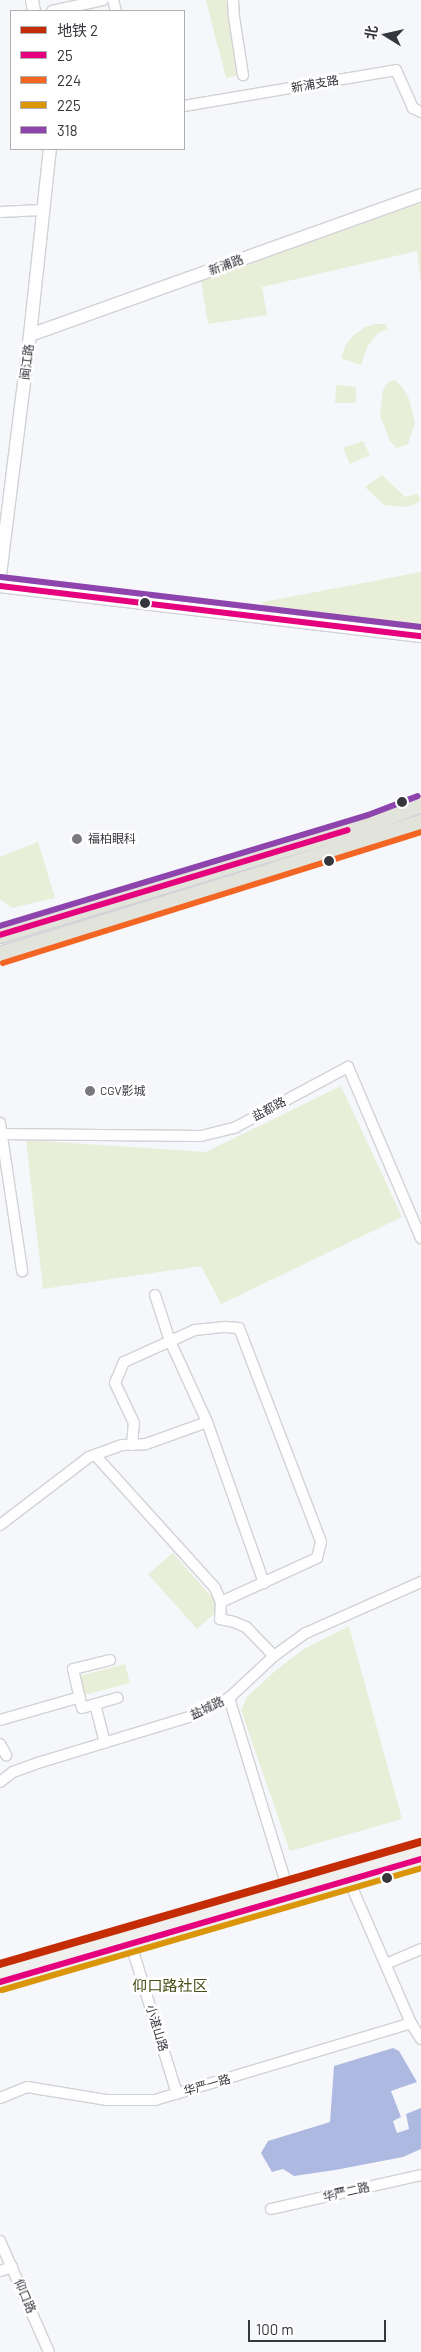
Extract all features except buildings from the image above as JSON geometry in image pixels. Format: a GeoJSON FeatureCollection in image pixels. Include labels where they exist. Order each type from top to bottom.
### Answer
{"type":"FeatureCollection","features":[{"type":"Feature","properties":{"kind":"main road"},"geometry":{"type":"LineString","coordinates":[[0,935],[371,823],[421,804]]}},
{"type":"Feature","properties":{"kind":"main road"},"geometry":{"type":"LineString","coordinates":[[0,955],[421,823]]}},
{"type":"Feature","properties":{"kind":"main road"},"geometry":{"type":"LineString","coordinates":[[0,1970],[129,1938],[347,1876],[421,1847]]}},
{"type":"Feature","properties":{"kind":"main road"},"geometry":{"type":"LineString","coordinates":[[0,1982],[287,1887],[421,1860]]}},
{"type":"Feature","properties":{"kind":"street"},"geometry":{"type":"LineString","coordinates":[[57,10],[102,0]]}},
{"type":"Feature","properties":{"kind":"street"},"geometry":{"type":"LineString","coordinates":[[233,0],[243,75]]}},
{"type":"Feature","properties":{"kind":"street","name":"新浦支路"},"geometry":{"type":"LineString","coordinates":[[185,106],[396,70],[413,108],[421,112]]}},
{"type":"Feature","properties":{"kind":"street","name":"闽江路"},"geometry":{"type":"LineString","coordinates":[[0,575],[30,335],[50,150]]}},
{"type":"Feature","properties":{"kind":"street","name":"新浦路"},"geometry":{"type":"LineString","coordinates":[[30,335],[421,195]]}},
{"type":"Feature","properties":{"kind":"street"},"geometry":{"type":"LineString","coordinates":[[0,212],[42,210]]}},
{"type":"Feature","properties":{"kind":"street"},"geometry":{"type":"LineString","coordinates":[[0,586],[421,636]]}},
{"type":"Feature","properties":{"kind":"street","name":"盐都路"},"geometry":{"type":"LineString","coordinates":[[0,1134],[201,1136],[236,1127],[348,1067],[421,1238]]}},
{"type":"Feature","properties":{"kind":"street"},"geometry":{"type":"LineString","coordinates":[[0,1124],[22,1271]]}},
{"type":"Feature","properties":{"kind":"street"},"geometry":{"type":"LineString","coordinates":[[155,1295],[170,1341],[208,1422],[264,1583]]}},
{"type":"Feature","properties":{"kind":"street"},"geometry":{"type":"LineString","coordinates":[[132,1445],[134,1423],[115,1383],[124,1362],[195,1330],[225,1327],[239,1328],[322,1542],[317,1558],[221,1602]]}},
{"type":"Feature","properties":{"kind":"street"},"geometry":{"type":"LineString","coordinates":[[0,1525],[95,1455],[122,1445],[146,1444],[208,1422]]}},
{"type":"Feature","properties":{"kind":"street"},"geometry":{"type":"LineString","coordinates":[[95,1455],[216,1588],[221,1602],[220,1619],[246,1628],[274,1656]]}},
{"type":"Feature","properties":{"kind":"street","name":"盐城路"},"geometry":{"type":"LineString","coordinates":[[0,1782],[13,1772],[192,1716],[230,1698],[274,1656],[306,1633],[421,1582]]}},
{"type":"Feature","properties":{"kind":"street"},"geometry":{"type":"LineString","coordinates":[[110,1660],[73,1670],[82,1708],[118,1698]]}},
{"type":"Feature","properties":{"kind":"street"},"geometry":{"type":"LineString","coordinates":[[0,1720],[80,1698]]}},
{"type":"Feature","properties":{"kind":"street"},"geometry":{"type":"LineString","coordinates":[[230,1698],[287,1887]]}},
{"type":"Feature","properties":{"kind":"street"},"geometry":{"type":"LineString","coordinates":[[95,1704],[105,1743]]}},
{"type":"Feature","properties":{"kind":"street"},"geometry":{"type":"LineString","coordinates":[[0,1744],[6,1755]]}},
{"type":"Feature","properties":{"kind":"street"},"geometry":{"type":"LineString","coordinates":[[347,1876],[411,2023],[421,2039]]}},
{"type":"Feature","properties":{"kind":"street","name":"小湛山路"},"geometry":{"type":"LineString","coordinates":[[129,1938],[177,2094]]}},
{"type":"Feature","properties":{"kind":"street"},"geometry":{"type":"LineString","coordinates":[[386,1964],[421,1949]]}},
{"type":"Feature","properties":{"kind":"street","name":"华严一路"},"geometry":{"type":"LineString","coordinates":[[0,2098],[27,2087],[106,2100],[155,2100],[411,2023]]}},
{"type":"Feature","properties":{"kind":"street","name":"华严二路"},"geometry":{"type":"LineString","coordinates":[[271,2210],[421,2174]]}},
{"type":"Feature","properties":{"kind":"street","name":"仰口路"},"geometry":{"type":"LineString","coordinates":[[0,2241],[49,2352]]}},
{"type":"Feature","properties":{"kind":"street"},"geometry":{"type":"LineString","coordinates":[[0,2272],[12,2267]]}},
{"type":"Feature","properties":{"kind":"green space"},"geometry":{"type":"Polygon","coordinates":[[[206,0],[229,0],[237,76],[226,78],[206,0]]]}},
{"type":"Feature","properties":{"kind":"green space"},"geometry":{"type":"Polygon","coordinates":[[[421,203],[421,283],[417,251],[262,287],[267,315],[208,324],[201,280],[421,203]]]}},
{"type":"Feature","properties":{"kind":"green space"},"geometry":{"type":"Polygon","coordinates":[[[385,324],[388,329],[378,333],[367,347],[361,365],[341,358],[346,344],[354,335],[365,327],[385,324]]]}},
{"type":"Feature","properties":{"kind":"green space"},"geometry":{"type":"Polygon","coordinates":[[[395,380],[403,388],[409,399],[415,423],[408,444],[397,448],[390,441],[380,415],[383,390],[388,382],[395,380]]]}},
{"type":"Feature","properties":{"kind":"green space"},"geometry":{"type":"Polygon","coordinates":[[[336,385],[356,387],[356,403],[335,403],[336,385]]]}},
{"type":"Feature","properties":{"kind":"green space"},"geometry":{"type":"Polygon","coordinates":[[[363,441],[370,455],[350,464],[343,448],[363,441]]]}},
{"type":"Feature","properties":{"kind":"green space"},"geometry":{"type":"Polygon","coordinates":[[[382,475],[405,497],[417,494],[421,499],[416,504],[403,507],[384,505],[365,487],[382,475]]]}},
{"type":"Feature","properties":{"kind":"green space"},"geometry":{"type":"Polygon","coordinates":[[[421,572],[421,628],[262,609],[263,602],[421,572]]]}},
{"type":"Feature","properties":{"kind":"green space"},"geometry":{"type":"Polygon","coordinates":[[[38,842],[55,898],[12,908],[0,899],[0,857],[38,842]]]}},
{"type":"Feature","properties":{"kind":"green space"},"geometry":{"type":"Polygon","coordinates":[[[341,1086],[402,1217],[221,1304],[201,1266],[43,1289],[26,1140],[206,1152],[341,1086]]]}},
{"type":"Feature","properties":{"kind":"green space"},"geometry":{"type":"Polygon","coordinates":[[[173,1553],[217,1603],[216,1612],[197,1629],[148,1574],[173,1553]]]}},
{"type":"Feature","properties":{"kind":"green space"},"geometry":{"type":"Polygon","coordinates":[[[349,1626],[402,1819],[290,1851],[241,1710],[247,1697],[274,1672],[304,1649],[349,1626]]]}},
{"type":"Feature","properties":{"kind":"green space"},"geometry":{"type":"Polygon","coordinates":[[[125,1664],[130,1683],[84,1695],[79,1676],[125,1664]]]}},
{"type":"Feature","properties":{"kind":"water"},"geometry":{"type":"Polygon","coordinates":[[[393,2048],[399,2051],[417,2082],[391,2091],[401,2117],[393,2121],[397,2133],[409,2129],[406,2114],[421,2108],[421,2149],[403,2157],[335,2170],[294,2176],[283,2169],[272,2172],[261,2153],[268,2141],[330,2122],[334,2066],[393,2048]]]}},
{"type":"Feature","properties":{"kind":"metro line","name":"2"},"geometry":{"type":"LineString","coordinates":[[0,1964],[421,1842]]}},
{"type":"Feature","properties":{"kind":"transit line","name":"318"},"geometry":{"type":"LineString","coordinates":[[1,577],[421,627]]}},
{"type":"Feature","properties":{"kind":"transit line","name":"25"},"geometry":{"type":"LineString","coordinates":[[0,586],[421,636]]}},
{"type":"Feature","properties":{"kind":"transit line","name":"318"},"geometry":{"type":"LineString","coordinates":[[0,926],[368,815],[418,796]]}},
{"type":"Feature","properties":{"kind":"transit line","name":"25"},"geometry":{"type":"LineString","coordinates":[[0,935],[347,830]]}},
{"type":"Feature","properties":{"kind":"transit line","name":"224"},"geometry":{"type":"LineString","coordinates":[[3,963],[421,832]]}},
{"type":"Feature","properties":{"kind":"transit line","name":"25"},"geometry":{"type":"LineString","coordinates":[[0,1982],[421,1859]]}},
{"type":"Feature","properties":{"kind":"transit line","name":"225"},"geometry":{"type":"LineString","coordinates":[[2,1990],[421,1868]]}},
{"type":"Feature","properties":{"kind":"place","name":"福柏眼科"},"geometry":{"type":"Point","coordinates":[77,839]}},
{"type":"Feature","properties":{"kind":"place","name":"CGV影城"},"geometry":{"type":"Point","coordinates":[90,1091]}},
{"type":"Feature","properties":{"kind":"district","name":"仰口路社区"},"geometry":{"type":"Point","coordinates":[170,1986]}}]}
